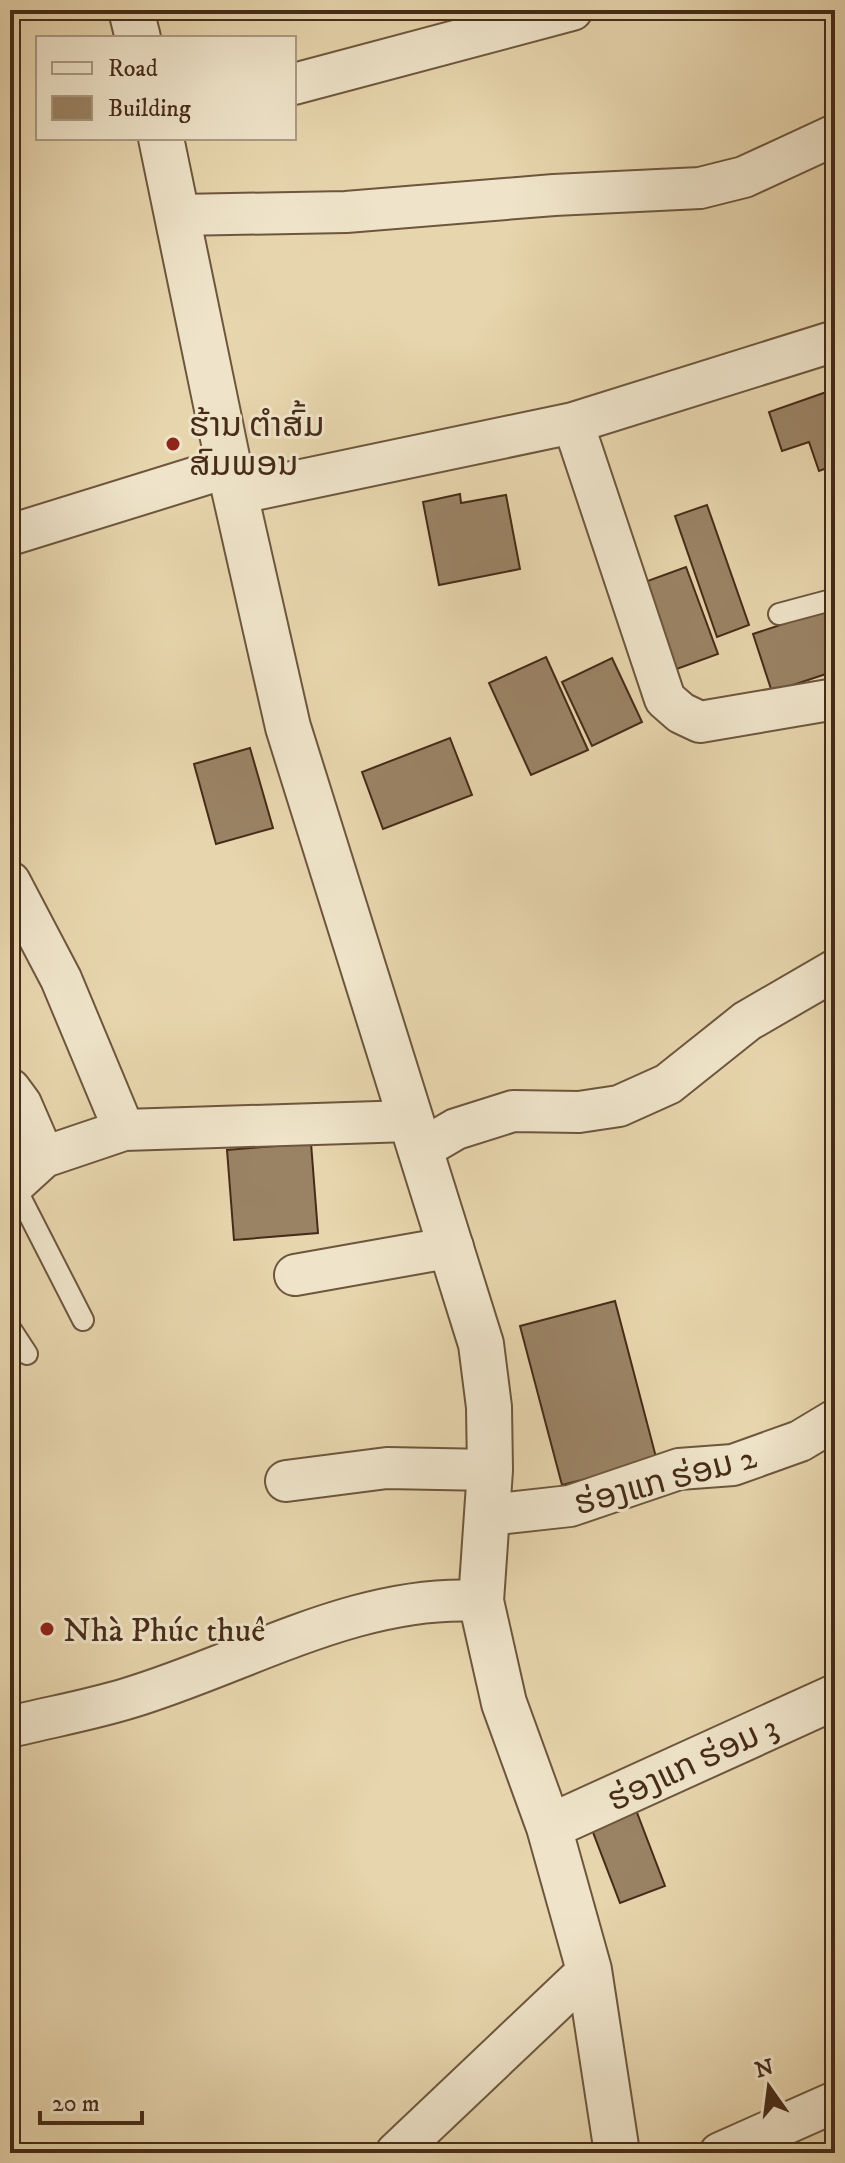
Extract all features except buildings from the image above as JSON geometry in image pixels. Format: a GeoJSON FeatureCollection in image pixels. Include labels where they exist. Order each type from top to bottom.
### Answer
{"type":"FeatureCollection","features":[{"type":"Feature","properties":{"kind":"street"},"geometry":{"type":"LineString","coordinates":[[131,10],[138,36]]}},
{"type":"Feature","properties":{"kind":"street"},"geometry":{"type":"LineString","coordinates":[[296,83],[572,10]]}},
{"type":"Feature","properties":{"kind":"street"},"geometry":{"type":"LineString","coordinates":[[179,215],[346,212],[554,195],[700,188],[744,177],[835,135]]}},
{"type":"Feature","properties":{"kind":"street"},"geometry":{"type":"LineString","coordinates":[[161,140],[232,480],[288,727],[481,1344],[489,1407],[490,1470],[481,1601],[504,1703],[549,1827],[589,1970],[617,2153]]}},
{"type":"Feature","properties":{"kind":"street"},"geometry":{"type":"LineString","coordinates":[[10,535],[232,480],[573,423],[835,341]]}},
{"type":"Feature","properties":{"kind":"street"},"geometry":{"type":"LineString","coordinates":[[573,423],[665,699],[681,713],[700,722],[835,699]]}},
{"type":"Feature","properties":{"kind":"street"},"geometry":{"type":"LineString","coordinates":[[10,882],[61,979],[124,1130]]}},
{"type":"Feature","properties":{"kind":"street"},"geometry":{"type":"LineString","coordinates":[[12,1186],[44,1157],[124,1130],[415,1136],[456,1129],[513,1111],[579,1112],[619,1106],[668,1084],[747,1021],[835,970]]}},
{"type":"Feature","properties":{"kind":"street"},"geometry":{"type":"LineString","coordinates":[[10,1089],[21,1104],[44,1157]]}},
{"type":"Feature","properties":{"kind":"street"},"geometry":{"type":"LineString","coordinates":[[295,1275],[453,1247]]}},
{"type":"Feature","properties":{"kind":"street","name":"ຮ່ອງແກ ຮ່ອມ 2"},"geometry":{"type":"LineString","coordinates":[[489,1515],[570,1506],[679,1469],[733,1465],[800,1441],[835,1420]]}},
{"type":"Feature","properties":{"kind":"street"},"geometry":{"type":"LineString","coordinates":[[286,1481],[387,1468],[490,1470]]}},
{"type":"Feature","properties":{"kind":"street"},"geometry":{"type":"LineString","coordinates":[[10,1727],[129,1698],[372,1611],[431,1600],[481,1601]]}},
{"type":"Feature","properties":{"kind":"street","name":"ຮ່ອງແກ ຮ່ອມ 3"},"geometry":{"type":"LineString","coordinates":[[549,1827],[835,1697]]}},
{"type":"Feature","properties":{"kind":"street"},"geometry":{"type":"LineString","coordinates":[[396,2153],[589,1970]]}},
{"type":"Feature","properties":{"kind":"street"},"geometry":{"type":"LineString","coordinates":[[720,2153],[835,2102]]}},
{"type":"Feature","properties":{"kind":"lane"},"geometry":{"type":"LineString","coordinates":[[779,614],[835,599]]}},
{"type":"Feature","properties":{"kind":"lane"},"geometry":{"type":"LineString","coordinates":[[12,1186],[83,1320]]}},
{"type":"Feature","properties":{"kind":"lane"},"geometry":{"type":"LineString","coordinates":[[10,1328],[27,1354]]}},
{"type":"Feature","properties":{"kind":"place","name":"ຮ້ານ ຕຳສົ້ມ ສົມພອນ"},"geometry":{"type":"Point","coordinates":[173,444]}},
{"type":"Feature","properties":{"kind":"place","name":"Nhà Phúc thuê"},"geometry":{"type":"Point","coordinates":[47,1629]}}]}
